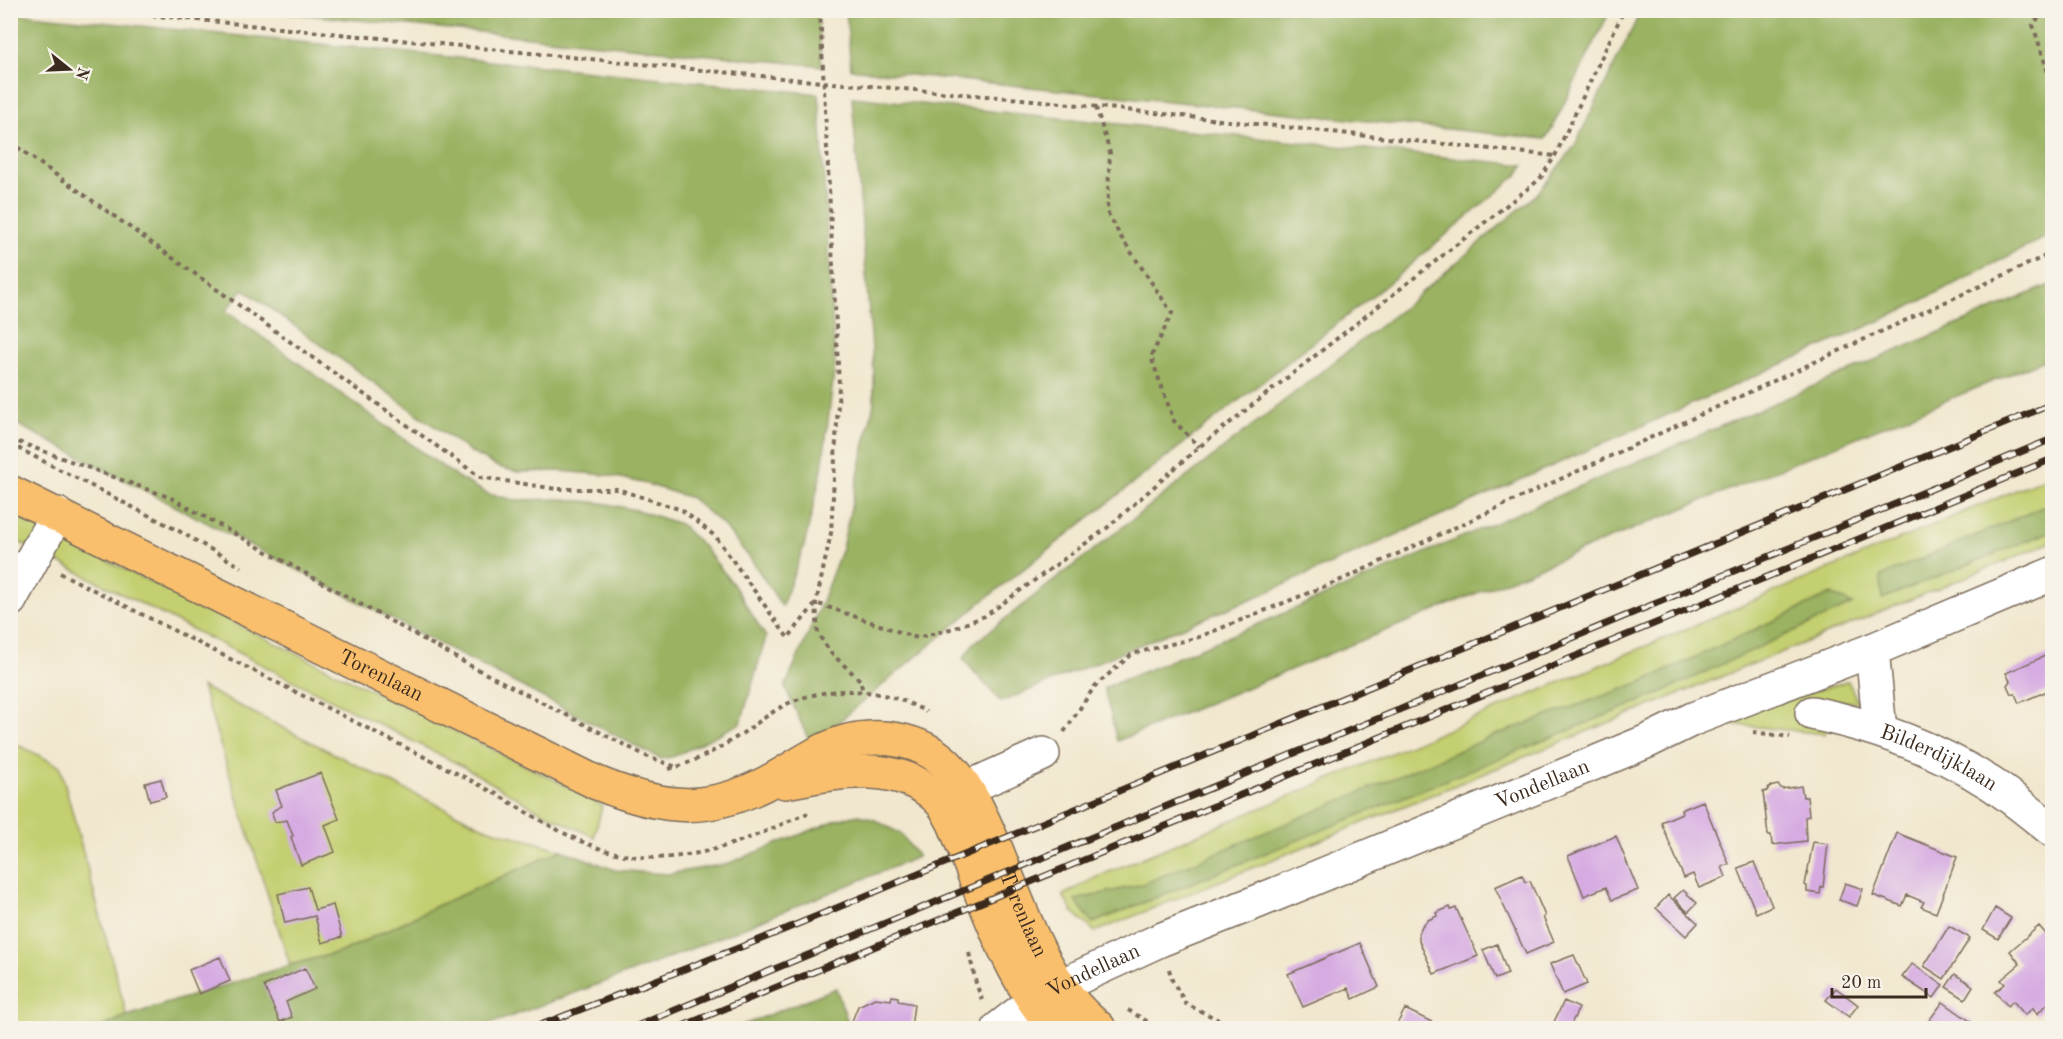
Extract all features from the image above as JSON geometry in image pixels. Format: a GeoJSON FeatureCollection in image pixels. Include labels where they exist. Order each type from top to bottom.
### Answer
{"type":"FeatureCollection","features":[{"type":"Feature","properties":{"kind":"main road","name":"Torenlaan"},"geometry":{"type":"LineString","coordinates":[[10,492],[597,783],[633,798],[671,804],[701,805],[727,801],[763,786],[855,771],[903,776],[926,789],[954,796],[954,823],[1009,959],[1047,994],[1079,1012],[1099,1029]]}},
{"type":"Feature","properties":{"kind":"main road","name":"Torenlaan"},"geometry":{"type":"LineString","coordinates":[[1047,994],[1056,1029]]}},
{"type":"Feature","properties":{"kind":"street"},"geometry":{"type":"LineString","coordinates":[[10,600],[57,514]]}},
{"type":"Feature","properties":{"kind":"street","name":"Vondellaan"},"geometry":{"type":"LineString","coordinates":[[999,1029],[1047,994],[1160,940],[1637,746],[1694,719],[1872,650],[2052,574]]}},
{"type":"Feature","properties":{"kind":"street"},"geometry":{"type":"LineString","coordinates":[[1872,650],[1880,730]]}},
{"type":"Feature","properties":{"kind":"street","name":"Bilderdijklaan"},"geometry":{"type":"LineString","coordinates":[[1804,725],[1848,720],[1880,730],[1948,759],[1991,784],[2052,830]]}},
{"type":"Feature","properties":{"kind":"street"},"geometry":{"type":"LineString","coordinates":[[954,796],[1043,754]]}},
{"type":"Feature","properties":{"kind":"path"},"geometry":{"type":"LineString","coordinates":[[98,10],[1096,107],[1555,156]]}},
{"type":"Feature","properties":{"kind":"path"},"geometry":{"type":"LineString","coordinates":[[820,10],[839,385],[832,522],[816,603],[818,634],[832,654],[860,680],[863,692]]}},
{"type":"Feature","properties":{"kind":"path"},"geometry":{"type":"LineString","coordinates":[[816,603],[917,638],[954,628],[985,616],[1107,528],[1199,447],[1540,179],[1555,156],[1624,10]]}},
{"type":"Feature","properties":{"kind":"path"},"geometry":{"type":"LineString","coordinates":[[2044,10],[2033,24],[2052,85]]}},
{"type":"Feature","properties":{"kind":"path"},"geometry":{"type":"LineString","coordinates":[[1096,107],[1110,153],[1107,212],[1172,313],[1151,357],[1174,421],[1199,447]]}},
{"type":"Feature","properties":{"kind":"path"},"geometry":{"type":"LineString","coordinates":[[10,142],[480,477],[556,489],[617,489],[681,510],[716,537],[788,638],[816,603]]}},
{"type":"Feature","properties":{"kind":"path"},"geometry":{"type":"LineString","coordinates":[[1043,754],[1068,727],[1095,686],[1132,654],[1199,637],[1343,579],[2052,253]]}},
{"type":"Feature","properties":{"kind":"path"},"geometry":{"type":"LineString","coordinates":[[10,439],[171,498],[471,666],[650,758],[677,767]]}},
{"type":"Feature","properties":{"kind":"path"},"geometry":{"type":"LineString","coordinates":[[1750,731],[1804,725]]}},
{"type":"Feature","properties":{"kind":"path"},"geometry":{"type":"LineString","coordinates":[[1160,940],[1172,980],[1186,1004],[1236,1029]]}},
{"type":"Feature","properties":{"kind":"path"},"geometry":{"type":"LineString","coordinates":[[1125,1009],[1158,1029]]}},
{"type":"Feature","properties":{"kind":"green space"},"geometry":{"type":"Polygon","coordinates":[[[846,10],[1610,11],[1545,139],[851,69],[846,10]]]}},
{"type":"Feature","properties":{"kind":"green space"},"geometry":{"type":"Polygon","coordinates":[[[267,11],[817,11],[822,66],[267,11]]]}},
{"type":"Feature","properties":{"kind":"green space"},"geometry":{"type":"Polygon","coordinates":[[[1641,11],[2052,11],[2052,234],[1895,314],[1263,594],[1001,702],[963,659],[973,644],[1408,304],[1537,194],[1574,147],[1641,11]]]}},
{"type":"Feature","properties":{"kind":"green space"},"geometry":{"type":"Polygon","coordinates":[[[11,13],[819,94],[835,365],[822,469],[804,546],[782,606],[750,558],[723,525],[691,498],[647,484],[607,475],[560,471],[518,472],[498,467],[472,453],[243,289],[226,311],[457,477],[488,494],[515,500],[560,499],[603,503],[640,511],[680,524],[703,546],[733,584],[766,637],[741,723],[675,756],[661,759],[11,421],[11,13]]]}},
{"type":"Feature","properties":{"kind":"green space"},"geometry":{"type":"Polygon","coordinates":[[[852,97],[1524,165],[1517,175],[1390,282],[984,600],[811,745],[785,687],[819,609],[842,548],[874,403],[874,375],[852,97]]]}},
{"type":"Feature","properties":{"kind":"green space"},"geometry":{"type":"Polygon","coordinates":[[[2052,284],[2052,357],[1117,741],[1104,688],[1273,618],[2052,284]]]}},
{"type":"Feature","properties":{"kind":"green space"},"geometry":{"type":"Polygon","coordinates":[[[2052,475],[2052,542],[1095,932],[1072,911],[1063,895],[1097,877],[2052,475]]]}},
{"type":"Feature","properties":{"kind":"green space"},"geometry":{"type":"Polygon","coordinates":[[[2052,503],[2052,531],[1882,599],[1881,576],[2052,503]]]}},
{"type":"Feature","properties":{"kind":"green space"},"geometry":{"type":"Polygon","coordinates":[[[10,513],[561,783],[602,806],[594,837],[536,809],[464,767],[11,538],[10,513]]]}},
{"type":"Feature","properties":{"kind":"green space"},"geometry":{"type":"Polygon","coordinates":[[[1831,594],[1853,604],[1651,697],[1093,923],[1075,900],[1143,884],[1498,734],[1644,681],[1831,594]]]}},
{"type":"Feature","properties":{"kind":"green space"},"geometry":{"type":"Polygon","coordinates":[[[1848,681],[1858,702],[1808,702],[1826,728],[1825,734],[1729,724],[1764,706],[1848,681]]]}},
{"type":"Feature","properties":{"kind":"green space"},"geometry":{"type":"Polygon","coordinates":[[[202,687],[486,828],[562,850],[439,905],[344,951],[290,965],[202,687]]]}},
{"type":"Feature","properties":{"kind":"green space"},"geometry":{"type":"Polygon","coordinates":[[[10,741],[60,766],[127,1016],[99,1028],[11,1028],[10,741]]]}},
{"type":"Feature","properties":{"kind":"green space"},"geometry":{"type":"Polygon","coordinates":[[[859,815],[875,820],[901,834],[918,857],[656,963],[479,1028],[99,1028],[127,1016],[290,965],[344,951],[439,905],[562,850],[615,870],[667,874],[727,864],[839,819],[859,815]]]}},
{"type":"Feature","properties":{"kind":"green space"},"geometry":{"type":"Polygon","coordinates":[[[836,988],[850,1028],[736,1028],[836,988]]]}},
{"type":"Feature","properties":{"kind":"building"},"geometry":{"type":"Polygon","coordinates":[[[2052,653],[2052,689],[2019,703],[2007,685],[2010,681],[2006,673],[2052,653]]]}},
{"type":"Feature","properties":{"kind":"building"},"geometry":{"type":"Polygon","coordinates":[[[321,773],[339,819],[325,825],[335,852],[301,865],[287,820],[275,822],[272,813],[282,806],[276,790],[321,773]]]}},
{"type":"Feature","properties":{"kind":"building"},"geometry":{"type":"Polygon","coordinates":[[[161,779],[166,797],[150,801],[145,783],[161,779]]]}},
{"type":"Feature","properties":{"kind":"building"},"geometry":{"type":"Polygon","coordinates":[[[1778,785],[1782,789],[1801,786],[1803,797],[1807,797],[1809,816],[1805,817],[1806,841],[1772,845],[1771,835],[1768,835],[1763,792],[1769,787],[1778,785]]]}},
{"type":"Feature","properties":{"kind":"building"},"geometry":{"type":"Polygon","coordinates":[[[1703,801],[1729,864],[1722,867],[1726,877],[1699,888],[1693,874],[1684,878],[1661,822],[1703,801]]]}},
{"type":"Feature","properties":{"kind":"building"},"geometry":{"type":"Polygon","coordinates":[[[1897,833],[1957,857],[1936,913],[1921,907],[1924,902],[1907,895],[1902,906],[1873,895],[1897,833]]]}},
{"type":"Feature","properties":{"kind":"building"},"geometry":{"type":"Polygon","coordinates":[[[1616,836],[1638,890],[1612,900],[1606,887],[1584,896],[1568,856],[1616,836]]]}},
{"type":"Feature","properties":{"kind":"building"},"geometry":{"type":"Polygon","coordinates":[[[1813,842],[1828,844],[1823,887],[1821,887],[1820,894],[1807,892],[1805,885],[1813,842]]]}},
{"type":"Feature","properties":{"kind":"building"},"geometry":{"type":"Polygon","coordinates":[[[1754,862],[1772,906],[1756,913],[1738,868],[1754,862]]]}},
{"type":"Feature","properties":{"kind":"building"},"geometry":{"type":"Polygon","coordinates":[[[1522,875],[1525,882],[1530,881],[1554,942],[1526,954],[1495,887],[1522,875]]]}},
{"type":"Feature","properties":{"kind":"building"},"geometry":{"type":"Polygon","coordinates":[[[1845,883],[1863,889],[1857,906],[1839,900],[1845,883]]]}},
{"type":"Feature","properties":{"kind":"building"},"geometry":{"type":"Polygon","coordinates":[[[308,887],[315,910],[333,905],[342,937],[322,943],[315,916],[285,923],[278,894],[308,887]]]}},
{"type":"Feature","properties":{"kind":"building"},"geometry":{"type":"Polygon","coordinates":[[[1683,890],[1697,903],[1688,912],[1674,898],[1683,890]]]}},
{"type":"Feature","properties":{"kind":"building"},"geometry":{"type":"Polygon","coordinates":[[[1668,895],[1698,923],[1686,936],[1656,908],[1668,895]]]}},
{"type":"Feature","properties":{"kind":"building"},"geometry":{"type":"Polygon","coordinates":[[[1450,907],[1451,910],[1456,908],[1478,956],[1434,974],[1419,941],[1419,933],[1428,920],[1437,916],[1436,913],[1450,907]]]}},
{"type":"Feature","properties":{"kind":"building"},"geometry":{"type":"Polygon","coordinates":[[[1995,908],[2011,918],[1998,939],[1983,930],[1995,908]]]}},
{"type":"Feature","properties":{"kind":"building"},"geometry":{"type":"Polygon","coordinates":[[[1949,926],[1970,938],[1944,979],[1924,966],[1949,926]]]}},
{"type":"Feature","properties":{"kind":"building"},"geometry":{"type":"Polygon","coordinates":[[[2039,926],[2052,941],[2052,1000],[2037,1014],[2033,1008],[2025,1015],[2013,1001],[2008,1006],[1995,992],[2005,984],[2001,980],[2020,964],[2010,951],[2039,926]]]}},
{"type":"Feature","properties":{"kind":"building"},"geometry":{"type":"Polygon","coordinates":[[[1360,943],[1379,987],[1353,999],[1348,988],[1303,1007],[1288,974],[1360,943]]]}},
{"type":"Feature","properties":{"kind":"building"},"geometry":{"type":"Polygon","coordinates":[[[1497,944],[1508,974],[1495,979],[1483,950],[1497,944]]]}},
{"type":"Feature","properties":{"kind":"building"},"geometry":{"type":"Polygon","coordinates":[[[1574,955],[1587,984],[1563,994],[1550,964],[1574,955]]]}},
{"type":"Feature","properties":{"kind":"building"},"geometry":{"type":"Polygon","coordinates":[[[220,957],[230,981],[199,994],[189,970],[220,957]]]}},
{"type":"Feature","properties":{"kind":"building"},"geometry":{"type":"Polygon","coordinates":[[[1912,964],[1943,985],[1934,998],[1902,977],[1912,964]]]}},
{"type":"Feature","properties":{"kind":"building"},"geometry":{"type":"Polygon","coordinates":[[[305,968],[315,989],[286,1002],[292,1017],[280,1022],[264,986],[305,968]]]}},
{"type":"Feature","properties":{"kind":"building"},"geometry":{"type":"Polygon","coordinates":[[[1955,974],[1973,986],[1965,999],[1946,987],[1955,974]]]}},
{"type":"Feature","properties":{"kind":"building"},"geometry":{"type":"Polygon","coordinates":[[[1836,988],[1858,1005],[1849,1017],[1826,1000],[1836,988]]]}},
{"type":"Feature","properties":{"kind":"building"},"geometry":{"type":"Polygon","coordinates":[[[892,996],[898,997],[898,1001],[914,1004],[911,1028],[854,1028],[852,1021],[858,1006],[875,998],[891,1000],[892,996]]]}},
{"type":"Feature","properties":{"kind":"building"},"geometry":{"type":"Polygon","coordinates":[[[1564,1001],[1579,1008],[1569,1028],[1551,1028],[1564,1001]]]}},
{"type":"Feature","properties":{"kind":"building"},"geometry":{"type":"Polygon","coordinates":[[[1943,1002],[1980,1028],[1934,1028],[1927,1023],[1943,1002]]]}},
{"type":"Feature","properties":{"kind":"building"},"geometry":{"type":"Polygon","coordinates":[[[1405,1009],[1444,1028],[1395,1028],[1405,1009]]]}},
{"type":"Feature","properties":{"kind":"railway"},"geometry":{"type":"LineString","coordinates":[[533,1028],[764,938],[2052,404]]}},
{"type":"Feature","properties":{"kind":"railway"},"geometry":{"type":"LineString","coordinates":[[632,1028],[2052,439]]}},
{"type":"Feature","properties":{"kind":"railway"},"geometry":{"type":"LineString","coordinates":[[678,1028],[2052,459]]}}]}
